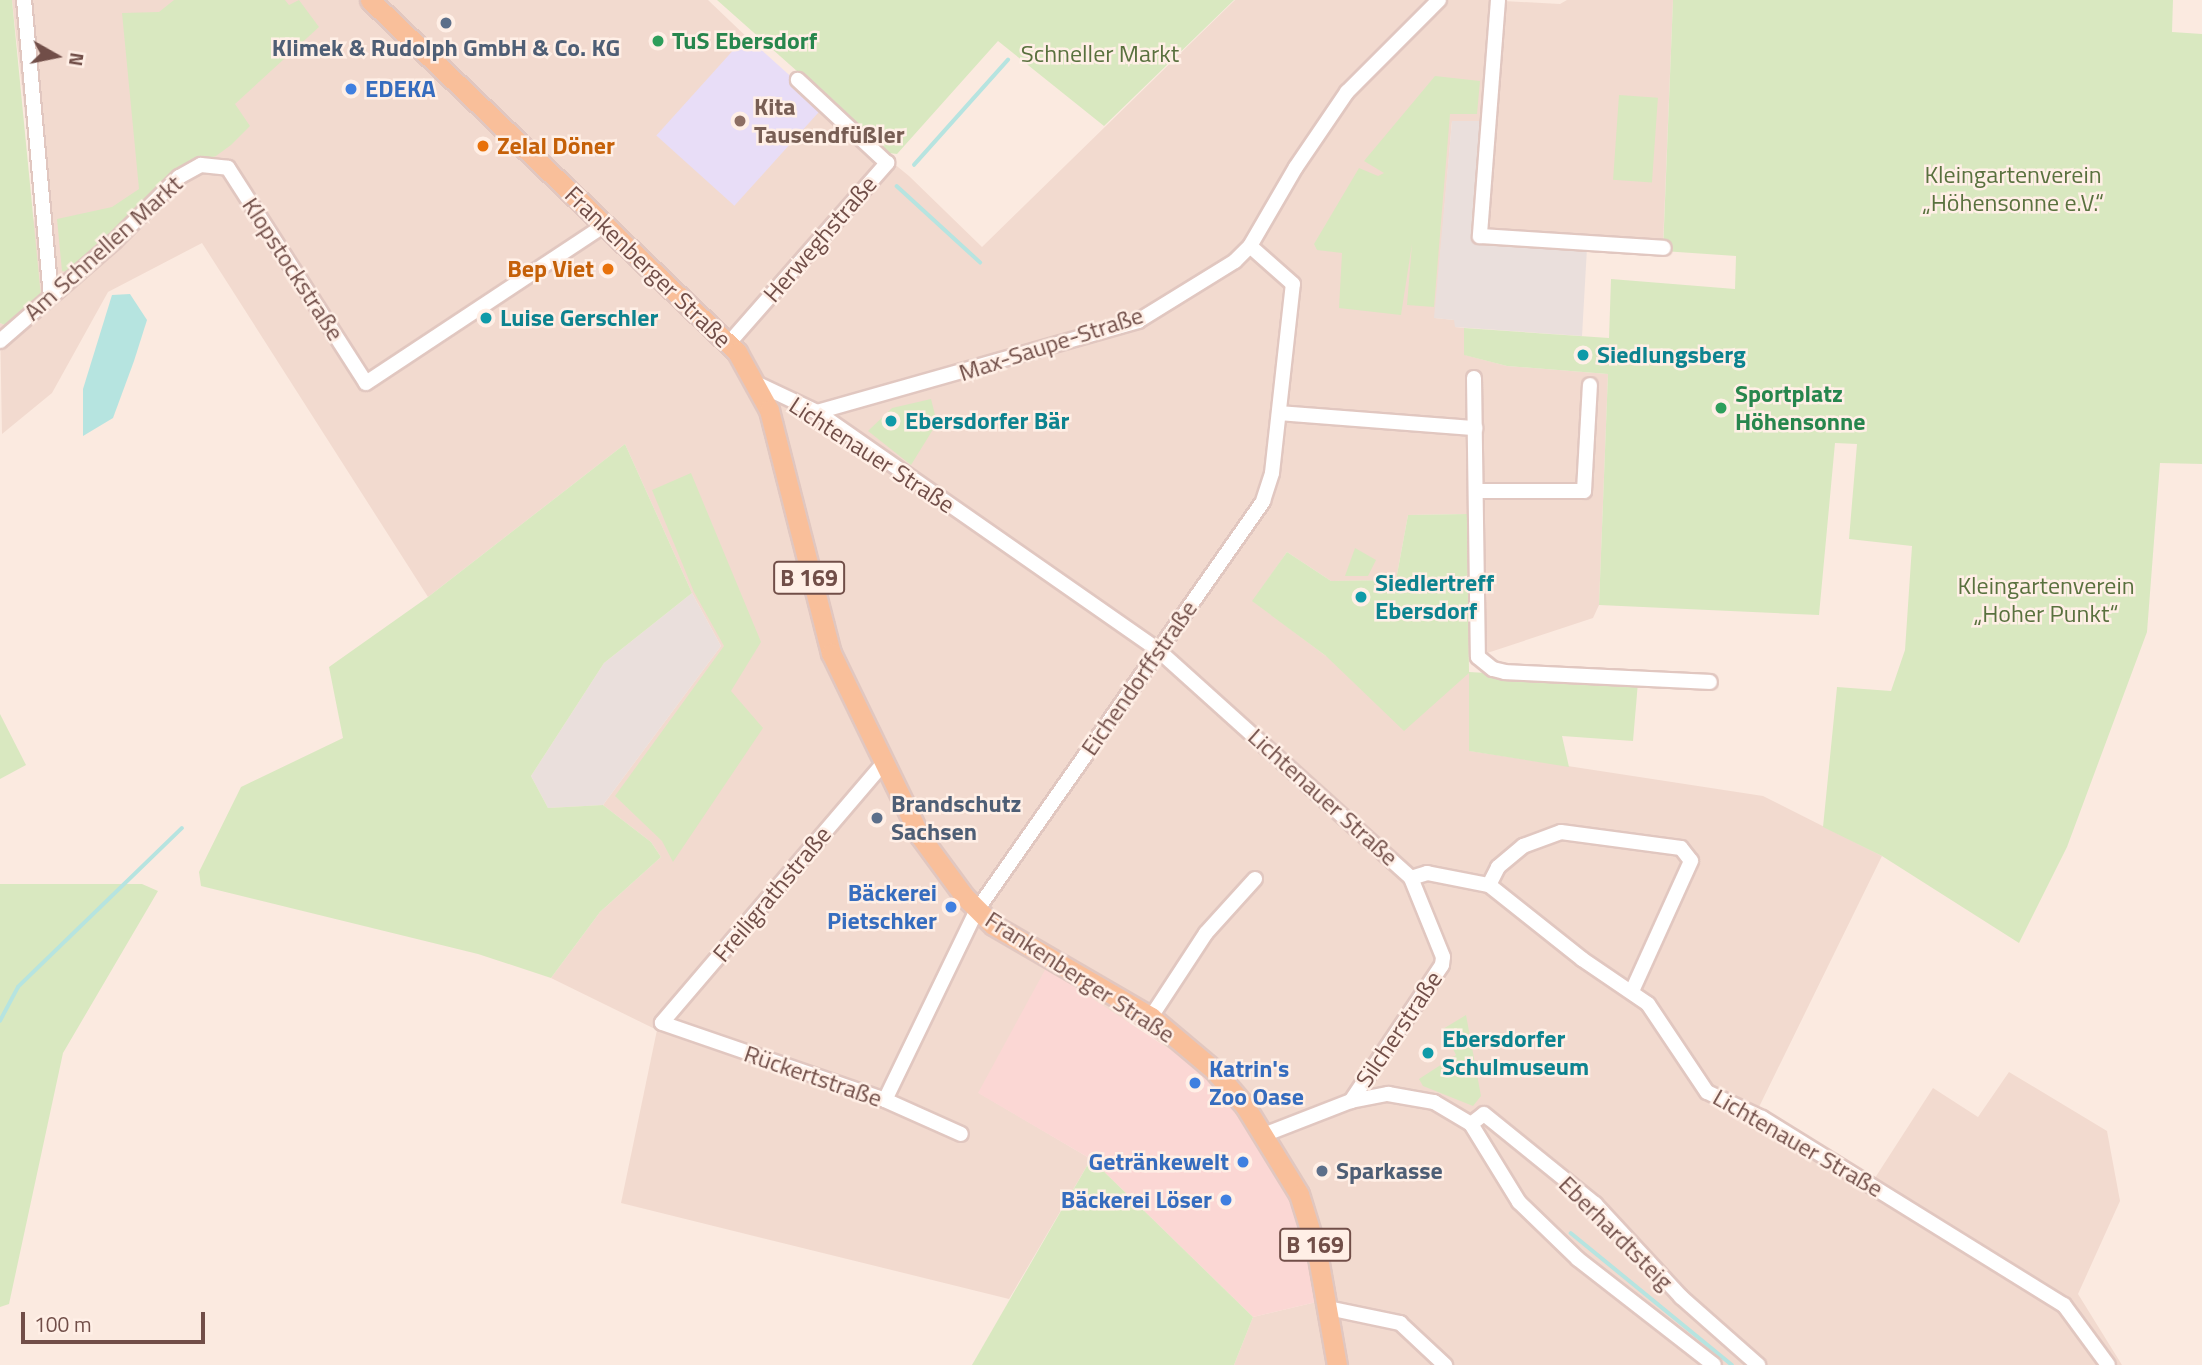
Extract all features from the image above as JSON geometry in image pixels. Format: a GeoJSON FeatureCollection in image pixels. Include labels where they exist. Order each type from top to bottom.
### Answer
{"type":"FeatureCollection","features":[{"type":"Feature","properties":{"kind":"main road","name":"Frankenberger Straße"},"geometry":{"type":"LineString","coordinates":[[372,1],[729,343],[758,384],[769,410],[823,630],[882,765],[933,856],[977,911],[1018,942],[1151,1017],[1214,1070],[1266,1134],[1299,1194],[1317,1252],[1337,1365]]}},
{"type":"Feature","properties":{"kind":"street"},"geometry":{"type":"LineString","coordinates":[[24,0],[51,296]]}},
{"type":"Feature","properties":{"kind":"street","name":"Max-Saupe-Straße"},"geometry":{"type":"LineString","coordinates":[[817,412],[1138,321],[1250,246],[1296,167],[1347,92],[1439,0]]}},
{"type":"Feature","properties":{"kind":"street"},"geometry":{"type":"LineString","coordinates":[[1498,0],[1480,236],[1664,248]]}},
{"type":"Feature","properties":{"kind":"street","name":"Herweghstraße"},"geometry":{"type":"LineString","coordinates":[[729,343],[887,163],[798,80]]}},
{"type":"Feature","properties":{"kind":"street","name":"Am Schnellen Markt"},"geometry":{"type":"LineString","coordinates":[[0,341],[179,177],[211,164]]}},
{"type":"Feature","properties":{"kind":"street","name":"Klopstockstraße"},"geometry":{"type":"LineString","coordinates":[[211,164],[228,168],[366,383],[605,225]]}},
{"type":"Feature","properties":{"kind":"street","name":"Eichendorffstraße"},"geometry":{"type":"LineString","coordinates":[[885,1100],[977,911],[1263,501],[1272,473],[1293,284],[1250,246]]}},
{"type":"Feature","properties":{"kind":"street"},"geometry":{"type":"LineString","coordinates":[[1474,378],[1478,657],[1493,669],[1710,682]]}},
{"type":"Feature","properties":{"kind":"street","name":"Lichtenauer Straße"},"geometry":{"type":"LineString","coordinates":[[758,384],[817,412],[1158,650],[1411,878],[1427,873],[1489,885],[1582,959],[1632,991],[1673,1035],[1707,1092],[1762,1118],[2064,1305],[2108,1365]]}},
{"type":"Feature","properties":{"kind":"street"},"geometry":{"type":"LineString","coordinates":[[1477,491],[1584,491],[1590,385]]}},
{"type":"Feature","properties":{"kind":"street"},"geometry":{"type":"LineString","coordinates":[[1279,413],[1475,428]]}},
{"type":"Feature","properties":{"kind":"street","name":"Freiligrathstraße"},"geometry":{"type":"LineString","coordinates":[[662,1023],[882,765]]}},
{"type":"Feature","properties":{"kind":"street"},"geometry":{"type":"LineString","coordinates":[[1489,885],[1498,867],[1523,846],[1561,832],[1681,848],[1691,861],[1632,991]]}},
{"type":"Feature","properties":{"kind":"street","name":"Silcherstraße"},"geometry":{"type":"LineString","coordinates":[[1351,1101],[1439,975],[1443,957],[1411,878]]}},
{"type":"Feature","properties":{"kind":"street"},"geometry":{"type":"LineString","coordinates":[[1151,1017],[1206,933],[1255,879]]}},
{"type":"Feature","properties":{"kind":"street","name":"Rückertstraße"},"geometry":{"type":"LineString","coordinates":[[662,1023],[885,1100],[961,1134]]}},
{"type":"Feature","properties":{"kind":"street"},"geometry":{"type":"LineString","coordinates":[[1266,1134],[1351,1101],[1388,1094],[1422,1098],[1471,1124],[1519,1202],[1578,1259],[1714,1365]]}},
{"type":"Feature","properties":{"kind":"street","name":"Eberhardtsteig"},"geometry":{"type":"LineString","coordinates":[[1471,1124],[1484,1114],[1595,1204],[1681,1297],[1758,1365]]}},
{"type":"Feature","properties":{"kind":"street"},"geometry":{"type":"LineString","coordinates":[[1328,1308],[1400,1324],[1446,1365]]}},
{"type":"Feature","properties":{"kind":"shaded area"},"geometry":{"type":"Polygon","coordinates":[[[12,0],[708,0],[795,83],[909,176],[982,247],[1235,0],[1493,0],[1481,121],[1452,121],[1435,318],[1455,320],[1455,327],[1464,328],[1465,355],[1507,366],[1608,374],[1599,605],[1593,618],[1469,659],[1467,514],[1408,515],[1396,580],[1331,581],[1287,552],[1253,601],[1326,656],[1469,672],[1470,751],[1763,796],[1882,856],[1758,1109],[1873,1181],[1933,1088],[1978,1117],[2009,1072],[2107,1131],[2120,1201],[2078,1294],[2122,1365],[1234,1365],[1253,1317],[1333,1298],[1174,1053],[1131,1022],[979,1093],[1091,1159],[1009,1299],[621,1203],[657,1030],[551,978],[600,912],[661,857],[651,842],[603,805],[721,646],[692,593],[625,444],[428,597],[202,243],[108,292],[52,393],[2,434],[0,323],[7,326],[36,210],[12,0]]]}},
{"type":"Feature","properties":{"kind":"shaded area"},"geometry":{"type":"Polygon","coordinates":[[[1567,0],[1673,0],[1663,245],[1484,232],[1503,1],[1560,4],[1567,0]]]}},
{"type":"Feature","properties":{"kind":"shaded area","name":"Kita Tausendfüßler"},"geometry":{"type":"Polygon","coordinates":[[[746,36],[824,106],[734,206],[656,136],[746,36]]]}},
{"type":"Feature","properties":{"kind":"shaded area"},"geometry":{"type":"Polygon","coordinates":[[[1452,121],[1481,121],[1472,241],[1587,248],[1582,336],[1455,327],[1454,320],[1434,318],[1452,121]]]}},
{"type":"Feature","properties":{"kind":"shaded area"},"geometry":{"type":"Polygon","coordinates":[[[692,593],[721,646],[603,805],[548,808],[531,776],[604,663],[692,593]]]}},
{"type":"Feature","properties":{"kind":"shaded area"},"geometry":{"type":"Polygon","coordinates":[[[1046,968],[1251,1103],[1277,1137],[1308,1201],[1333,1298],[1253,1317],[1091,1159],[978,1093],[1046,968]]]}},
{"type":"Feature","properties":{"kind":"green space"},"geometry":{"type":"Polygon","coordinates":[[[0,0],[12,0],[41,297],[7,326],[0,323],[0,0]]]}},
{"type":"Feature","properties":{"kind":"green space"},"geometry":{"type":"Polygon","coordinates":[[[174,0],[285,0],[289,5],[299,0],[319,27],[235,104],[250,126],[231,145],[216,156],[173,170],[122,227],[70,273],[62,271],[57,219],[112,207],[139,189],[122,13],[159,12],[174,0]]]}},
{"type":"Feature","properties":{"kind":"green space","name":"Schneller Markt"},"geometry":{"type":"Polygon","coordinates":[[[717,0],[1234,0],[1104,126],[998,41],[897,154],[889,153],[717,0]]]}},
{"type":"Feature","properties":{"kind":"green space"},"geometry":{"type":"Polygon","coordinates":[[[1673,0],[2173,0],[2172,32],[2202,34],[2202,464],[2160,463],[2147,632],[2067,847],[2019,943],[1882,856],[1823,827],[1837,687],[1891,691],[1905,650],[1912,546],[1849,539],[1857,444],[1835,443],[1819,615],[1599,605],[1608,374],[1507,366],[1464,355],[1464,328],[1609,338],[1611,279],[1735,289],[1736,256],[1663,251],[1673,0]]]}},
{"type":"Feature","properties":{"kind":"green space"},"geometry":{"type":"Polygon","coordinates":[[[1435,76],[1480,81],[1477,114],[1450,114],[1434,307],[1407,305],[1412,244],[1401,315],[1339,308],[1342,253],[1317,250],[1314,244],[1359,168],[1378,176],[1384,173],[1364,161],[1435,76]]]}},
{"type":"Feature","properties":{"kind":"green space"},"geometry":{"type":"Polygon","coordinates":[[[1619,95],[1658,98],[1652,183],[1613,180],[1619,95]]]}},
{"type":"Feature","properties":{"kind":"green space"},"geometry":{"type":"Polygon","coordinates":[[[931,399],[937,423],[911,465],[868,431],[892,408],[931,399]]]}},
{"type":"Feature","properties":{"kind":"green space"},"geometry":{"type":"Polygon","coordinates":[[[625,444],[692,593],[604,663],[531,776],[548,808],[603,805],[651,842],[661,857],[600,912],[551,978],[478,954],[201,886],[199,872],[241,787],[343,738],[329,667],[428,597],[625,444]]]}},
{"type":"Feature","properties":{"kind":"green space"},"geometry":{"type":"Polygon","coordinates":[[[691,473],[761,642],[731,691],[763,728],[673,862],[662,841],[615,796],[724,646],[694,592],[652,490],[691,473]]]}},
{"type":"Feature","properties":{"kind":"green space"},"geometry":{"type":"Polygon","coordinates":[[[1467,514],[1469,672],[1638,682],[1633,741],[1562,736],[1569,767],[1469,751],[1469,673],[1404,731],[1326,656],[1252,601],[1287,552],[1331,581],[1396,580],[1408,515],[1467,514]]]}},
{"type":"Feature","properties":{"kind":"green space"},"geometry":{"type":"Polygon","coordinates":[[[1355,548],[1376,560],[1368,576],[1345,576],[1355,548]]]}},
{"type":"Feature","properties":{"kind":"green space"},"geometry":{"type":"Polygon","coordinates":[[[0,714],[26,765],[0,779],[0,714]]]}},
{"type":"Feature","properties":{"kind":"green space"},"geometry":{"type":"Polygon","coordinates":[[[0,884],[142,884],[158,891],[63,1053],[9,1304],[0,1307],[0,884]]]}},
{"type":"Feature","properties":{"kind":"green space"},"geometry":{"type":"Polygon","coordinates":[[[1466,1015],[1481,1096],[1473,1106],[1423,1086],[1419,1079],[1456,1055],[1443,1029],[1466,1015]]]}},
{"type":"Feature","properties":{"kind":"green space"},"geometry":{"type":"Polygon","coordinates":[[[1091,1159],[1253,1317],[1234,1365],[972,1365],[1091,1159]]]}},
{"type":"Feature","properties":{"kind":"water"},"geometry":{"type":"Polygon","coordinates":[[[130,294],[147,320],[134,361],[113,418],[83,436],[83,389],[112,295],[130,294]]]}},
{"type":"Feature","properties":{"kind":"waterway"},"geometry":{"type":"LineString","coordinates":[[914,165],[1008,60]]}},
{"type":"Feature","properties":{"kind":"waterway"},"geometry":{"type":"LineString","coordinates":[[897,186],[980,262]]}},
{"type":"Feature","properties":{"kind":"waterway"},"geometry":{"type":"LineString","coordinates":[[0,1021],[18,987],[182,828]]}},
{"type":"Feature","properties":{"kind":"waterway"},"geometry":{"type":"LineString","coordinates":[[1571,1233],[1732,1365]]}},
{"type":"Feature","properties":{"kind":"place","name":"Klimek & Rudolph GmbH & Co. KG"},"geometry":{"type":"Point","coordinates":[446,23]}},
{"type":"Feature","properties":{"kind":"place","name":"TuS Ebersdorf"},"geometry":{"type":"Point","coordinates":[658,41]}},
{"type":"Feature","properties":{"kind":"place","name":"EDEKA"},"geometry":{"type":"Point","coordinates":[351,89]}},
{"type":"Feature","properties":{"kind":"place","name":"Kita Tausendfüßler"},"geometry":{"type":"Point","coordinates":[740,121]}},
{"type":"Feature","properties":{"kind":"place","name":"Zelal Döner"},"geometry":{"type":"Point","coordinates":[483,146]}},
{"type":"Feature","properties":{"kind":"place","name":"Bep Viet"},"geometry":{"type":"Point","coordinates":[608,269]}},
{"type":"Feature","properties":{"kind":"place","name":"Luise Gerschler"},"geometry":{"type":"Point","coordinates":[486,318]}},
{"type":"Feature","properties":{"kind":"place","name":"Siedlungsberg"},"geometry":{"type":"Point","coordinates":[1583,355]}},
{"type":"Feature","properties":{"kind":"place","name":"Sportplatz Höhensonne"},"geometry":{"type":"Point","coordinates":[1721,408]}},
{"type":"Feature","properties":{"kind":"place","name":"Ebersdorfer Bär"},"geometry":{"type":"Point","coordinates":[891,421]}},
{"type":"Feature","properties":{"kind":"place","name":"Siedlertreff Ebersdorf"},"geometry":{"type":"Point","coordinates":[1361,597]}},
{"type":"Feature","properties":{"kind":"place","name":"Brandschutz Sachsen"},"geometry":{"type":"Point","coordinates":[877,818]}},
{"type":"Feature","properties":{"kind":"place","name":"Bäckerei Pietschker"},"geometry":{"type":"Point","coordinates":[951,907]}},
{"type":"Feature","properties":{"kind":"place","name":"Ebersdorfer Schulmuseum"},"geometry":{"type":"Point","coordinates":[1428,1053]}},
{"type":"Feature","properties":{"kind":"place","name":"Katrin's Zoo Oase"},"geometry":{"type":"Point","coordinates":[1195,1083]}},
{"type":"Feature","properties":{"kind":"place","name":"Getränkewelt"},"geometry":{"type":"Point","coordinates":[1243,1162]}},
{"type":"Feature","properties":{"kind":"place","name":"Sparkasse"},"geometry":{"type":"Point","coordinates":[1322,1171]}},
{"type":"Feature","properties":{"kind":"place","name":"Bäckerei Löser"},"geometry":{"type":"Point","coordinates":[1226,1200]}},
{"type":"Feature","properties":{"kind":"park label","name":"Kleingartenverein „Höhensonne e.V.“"},"geometry":{"type":"Point","coordinates":[2013,189]}},
{"type":"Feature","properties":{"kind":"park label","name":"Kleingartenverein „Hoher Punkt“"},"geometry":{"type":"Point","coordinates":[2046,600]}}]}
